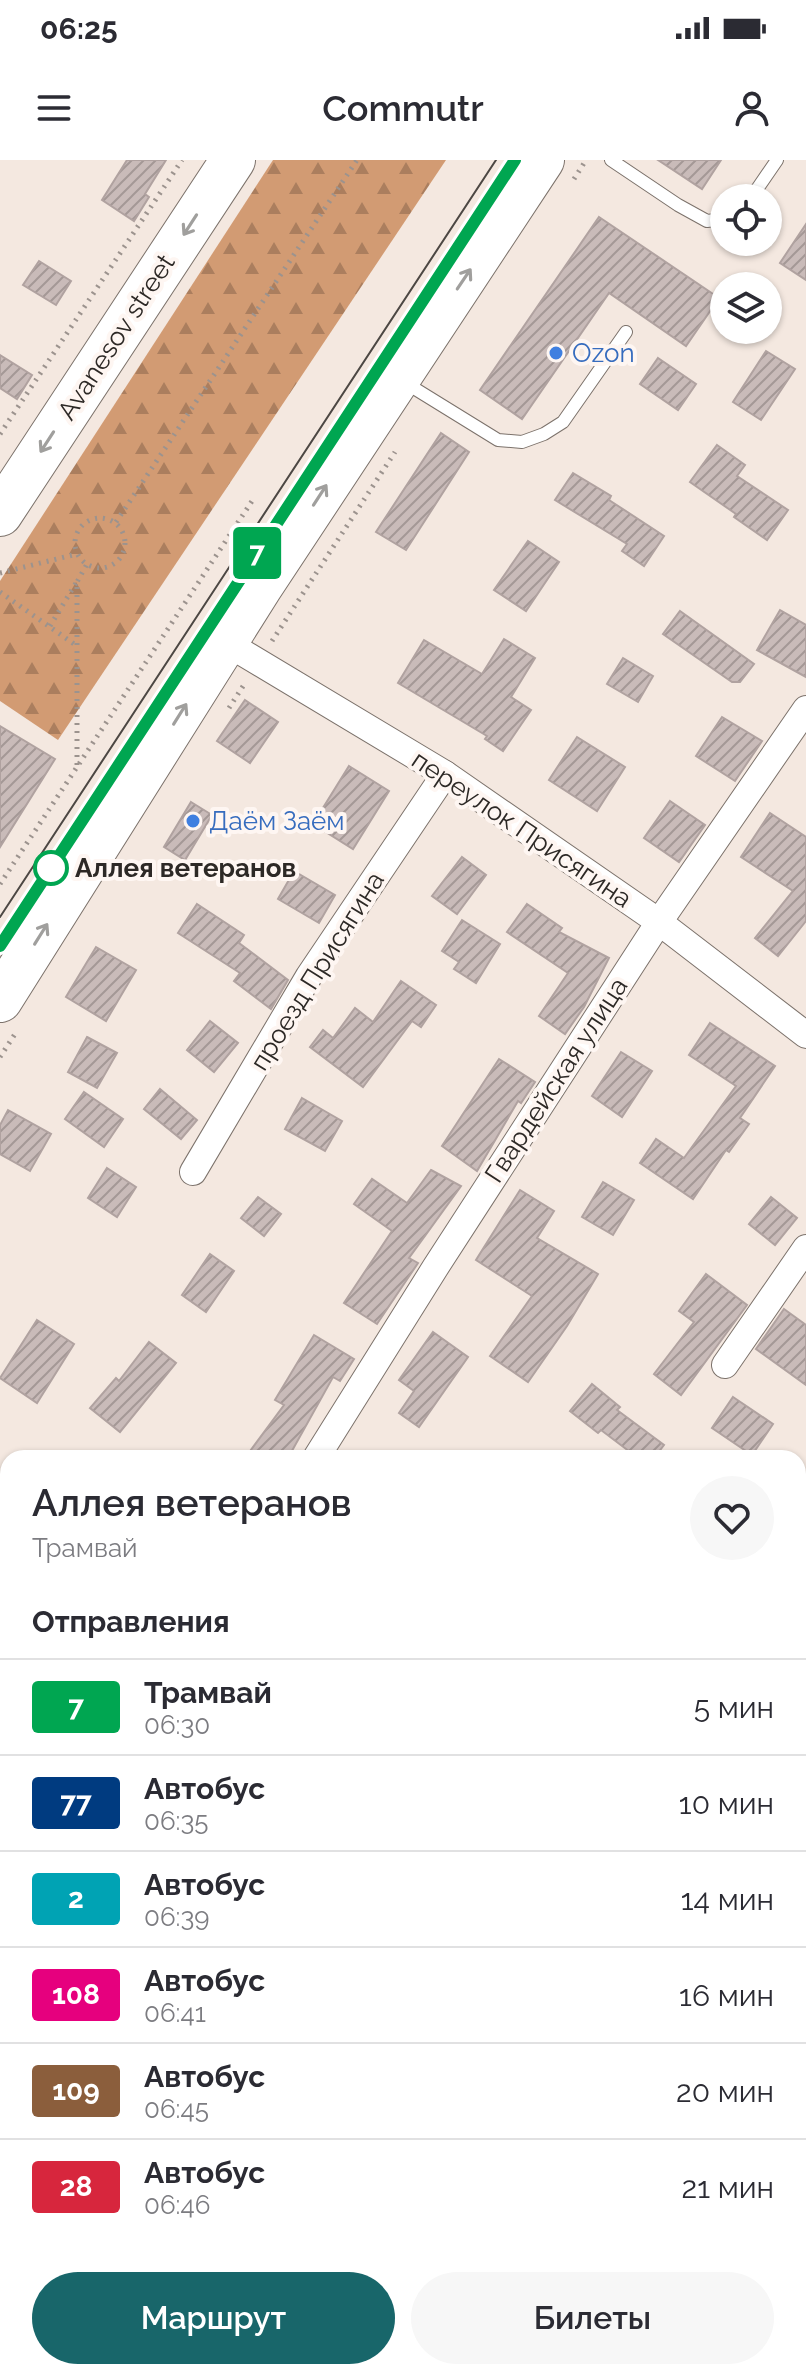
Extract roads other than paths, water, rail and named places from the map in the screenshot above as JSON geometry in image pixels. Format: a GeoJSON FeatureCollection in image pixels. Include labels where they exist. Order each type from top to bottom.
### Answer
{"type":"FeatureCollection","features":[{"type":"Feature","properties":{"kind":"highway","name":"Avanesov street"},"geometry":{"type":"LineString","coordinates":[[0,514],[233,160]]}},
{"type":"Feature","properties":{"kind":"highway"},"geometry":{"type":"LineString","coordinates":[[11,1011],[242,652],[398,378],[556,173]]}},
{"type":"Feature","properties":{"kind":"street","name":"переулок Присягина"},"geometry":{"type":"LineString","coordinates":[[242,652],[445,774],[659,922],[806,1035]]}},
{"type":"Feature","properties":{"kind":"street","name":"Гвардейская улица"},"geometry":{"type":"LineString","coordinates":[[321,1450],[659,922],[803,720]]}},
{"type":"Feature","properties":{"kind":"street","name":"проезд Присягина"},"geometry":{"type":"LineString","coordinates":[[193,1172],[309,976],[445,774]]}},
{"type":"Feature","properties":{"kind":"street"},"geometry":{"type":"LineString","coordinates":[[725,1365],[806,1248]]}},
{"type":"Feature","properties":{"kind":"lane"},"geometry":{"type":"LineString","coordinates":[[611,160],[678,205],[710,221]]}},
{"type":"Feature","properties":{"kind":"lane"},"geometry":{"type":"LineString","coordinates":[[761,184],[777,160]]}},
{"type":"Feature","properties":{"kind":"lane"},"geometry":{"type":"LineString","coordinates":[[398,378],[498,440],[522,442],[544,434],[563,422],[626,332]]}},
{"type":"Feature","properties":{"kind":"tram line"},"geometry":{"type":"LineString","coordinates":[[0,917],[496,160]]}},
{"type":"Feature","properties":{"kind":"tram line"},"geometry":{"type":"LineString","coordinates":[[0,946],[515,160]]}},
{"type":"Feature","properties":{"kind":"tram line","name":"7"},"geometry":{"type":"LineString","coordinates":[[0,946],[515,160]]}},
{"type":"Feature","properties":{"kind":"place","name":"Ozon"},"geometry":{"type":"Point","coordinates":[556,353]}},
{"type":"Feature","properties":{"kind":"place","name":"Даём Заём"},"geometry":{"type":"Point","coordinates":[193,821]}},
{"type":"Feature","properties":{"kind":"place","name":"Аллея ветеранов"},"geometry":{"type":"Point","coordinates":[51,868]}}]}
